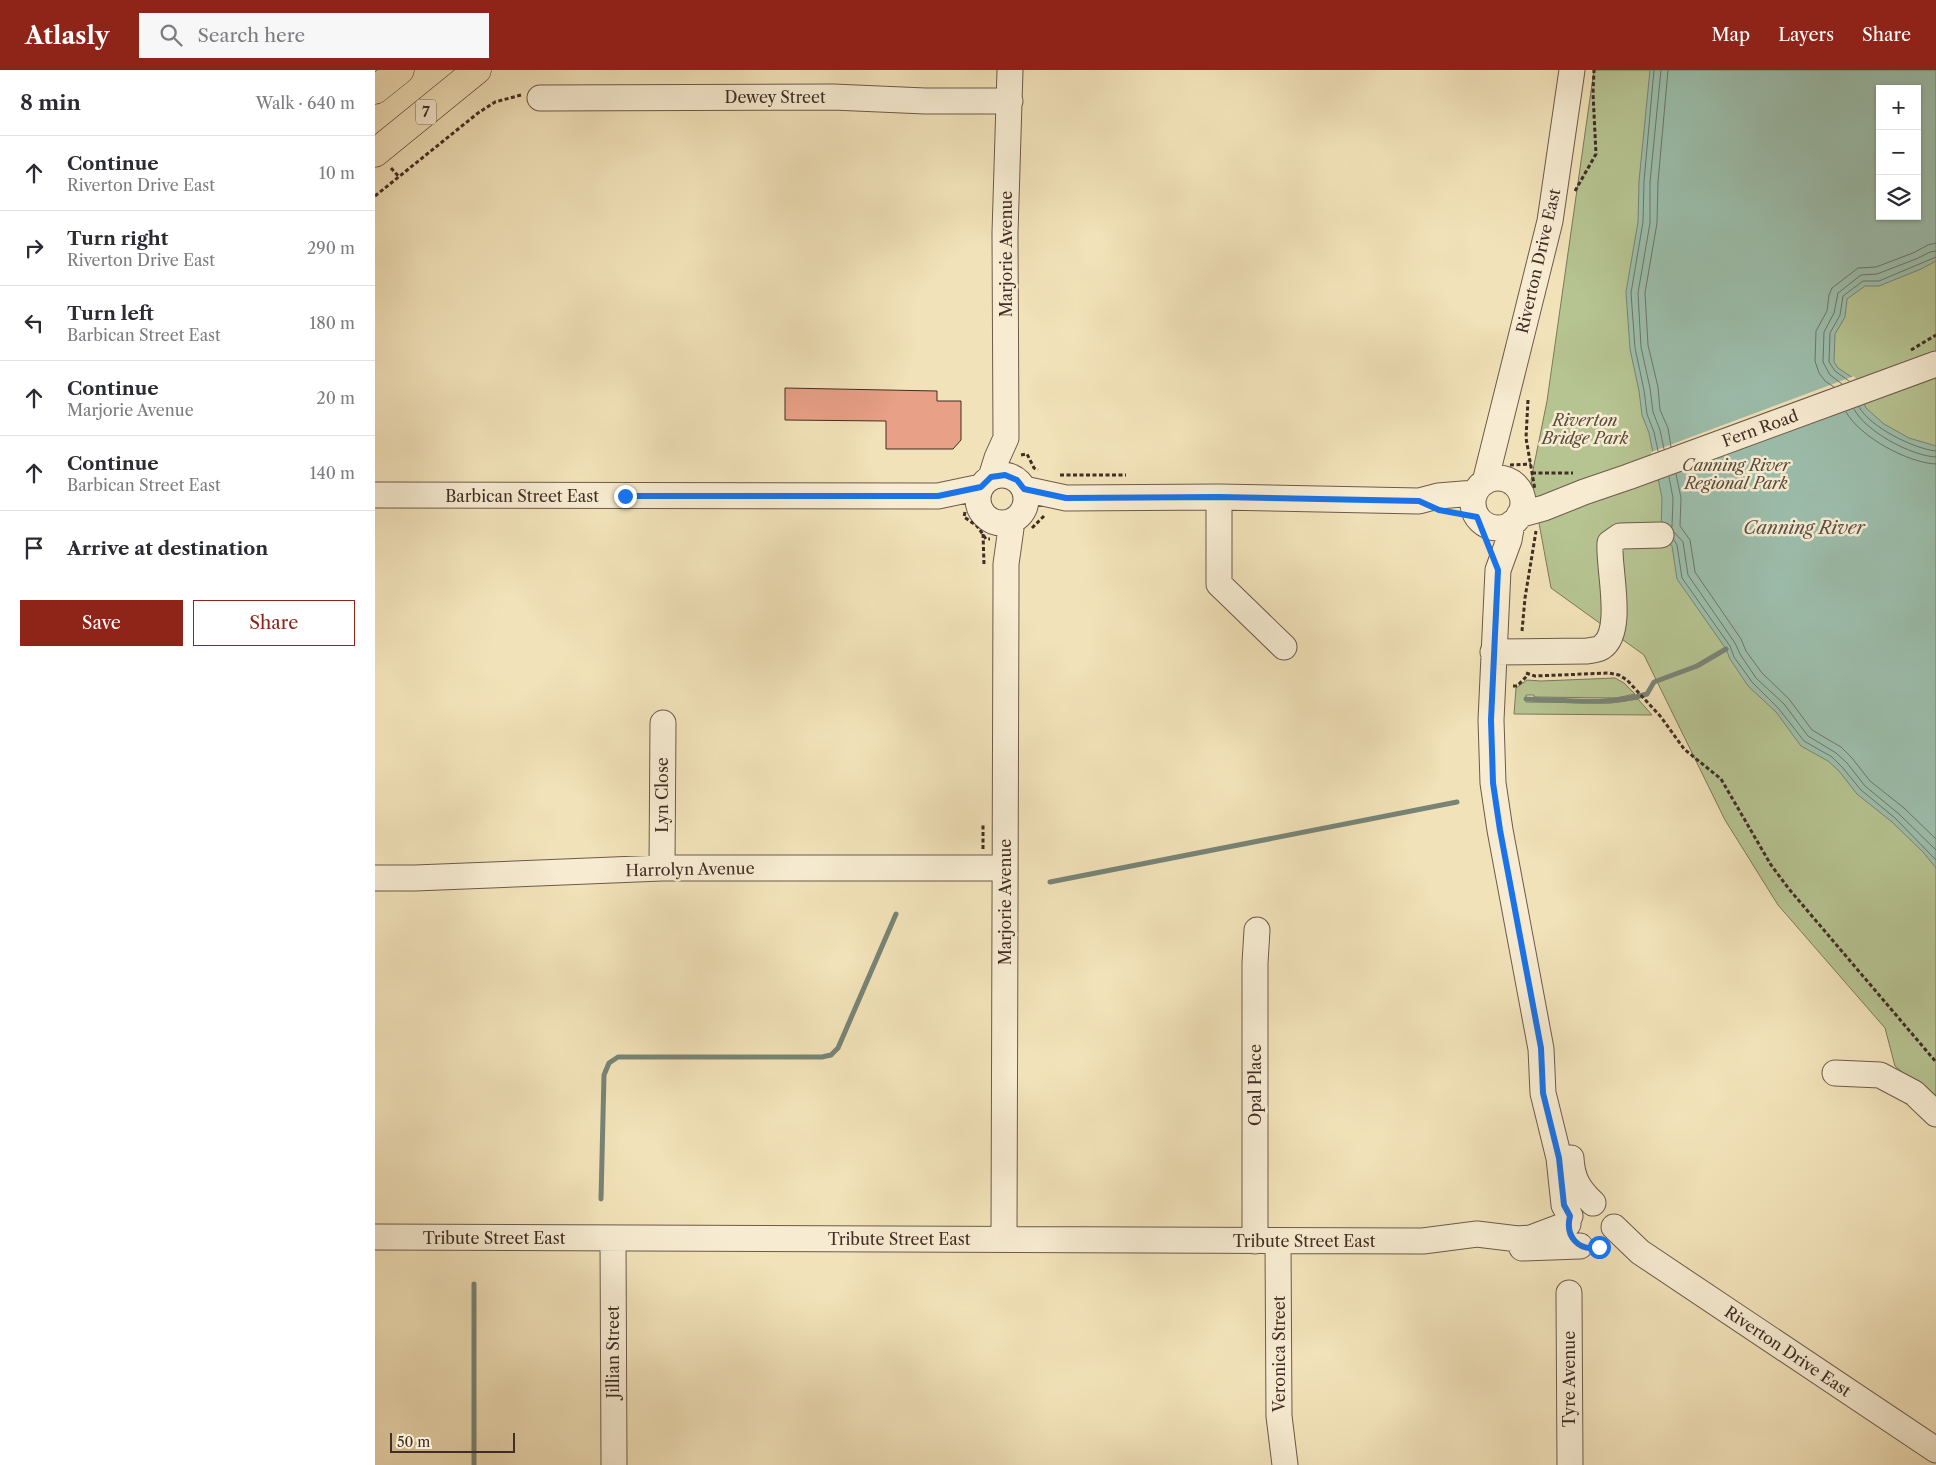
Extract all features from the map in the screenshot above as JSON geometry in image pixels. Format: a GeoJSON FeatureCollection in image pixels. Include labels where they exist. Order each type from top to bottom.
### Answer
{"type":"FeatureCollection","features":[{"type":"Feature","properties":{"kind":"highway"},"geometry":{"type":"LineString","coordinates":[[375,90],[400,70]]}},
{"type":"Feature","properties":{"kind":"highway","name":"7"},"geometry":{"type":"LineString","coordinates":[[375,153],[477,70]]}},
{"type":"Feature","properties":{"kind":"street","name":"Marjorie Avenue"},"geometry":{"type":"LineString","coordinates":[[1004,1239],[1006,564],[1009,508],[997,458],[1006,438],[1005,233],[1011,70]]}},
{"type":"Feature","properties":{"kind":"street","name":"Riverton Drive East"},"geometry":{"type":"LineString","coordinates":[[1572,70],[1550,221],[1501,421],[1501,493],[1491,730],[1493,783],[1500,830],[1541,1048],[1543,1093],[1559,1158],[1564,1205],[1569,1220],[1571,1236],[1599,1239],[1641,1252],[1936,1450]]}},
{"type":"Feature","properties":{"kind":"street","name":"Dewey Street"},"geometry":{"type":"LineString","coordinates":[[539,98],[833,97],[925,101],[1010,101]]}},
{"type":"Feature","properties":{"kind":"street","name":"Fern Road"},"geometry":{"type":"LineString","coordinates":[[1516,519],[1584,492],[1628,478],[1936,364]]}},
{"type":"Feature","properties":{"kind":"street","name":"Fern Road"},"geometry":{"type":"LineString","coordinates":[[1501,493],[1584,492]]}},
{"type":"Feature","properties":{"kind":"street","name":"Riverton Drive East"},"geometry":{"type":"LineString","coordinates":[[1498,570],[1522,502],[1501,493]]}},
{"type":"Feature","properties":{"kind":"street","name":"Barbican Street East"},"geometry":{"type":"LineString","coordinates":[[375,495],[938,496],[1009,508],[1219,497],[1419,501],[1439,510],[1501,493]]}},
{"type":"Feature","properties":{"kind":"street"},"geometry":{"type":"LineString","coordinates":[[1501,493],[1491,527],[1499,528],[1516,519]]}},
{"type":"Feature","properties":{"kind":"street"},"geometry":{"type":"LineString","coordinates":[[1219,497],[1219,584],[1284,647]]}},
{"type":"Feature","properties":{"kind":"street"},"geometry":{"type":"LineString","coordinates":[[1493,652],[1587,651],[1602,648],[1609,640],[1615,612],[1609,555],[1610,543],[1620,536],[1661,535]]}},
{"type":"Feature","properties":{"kind":"street","name":"Lyn Close"},"geometry":{"type":"LineString","coordinates":[[662,868],[663,723]]}},
{"type":"Feature","properties":{"kind":"street","name":"Harrolyn Avenue"},"geometry":{"type":"LineString","coordinates":[[375,878],[662,868],[1005,868]]}},
{"type":"Feature","properties":{"kind":"street","name":"Opal Place"},"geometry":{"type":"LineString","coordinates":[[1257,930],[1255,962],[1267,1241]]}},
{"type":"Feature","properties":{"kind":"street","name":"Riverton Drive East"},"geometry":{"type":"LineString","coordinates":[[1541,1048],[1560,1093],[1569,1132],[1572,1170],[1581,1192],[1593,1203],[1606,1209],[1613,1220],[1599,1239]]}},
{"type":"Feature","properties":{"kind":"street"},"geometry":{"type":"LineString","coordinates":[[1835,1073],[1880,1075],[1914,1093],[1936,1114]]}},
{"type":"Feature","properties":{"kind":"street"},"geometry":{"type":"LineString","coordinates":[[1569,1220],[1580,1206],[1593,1203]]}},
{"type":"Feature","properties":{"kind":"street","name":"Tribute Street East"},"geometry":{"type":"LineString","coordinates":[[375,1237],[1423,1241],[1477,1234],[1518,1239],[1531,1238],[1569,1220]]}},
{"type":"Feature","properties":{"kind":"street","name":"Jillian Street"},"geometry":{"type":"LineString","coordinates":[[613,1238],[614,1465]]}},
{"type":"Feature","properties":{"kind":"street","name":"Tribute Street East"},"geometry":{"type":"LineString","coordinates":[[1423,1241],[1456,1248],[1599,1239]]}},
{"type":"Feature","properties":{"kind":"street","name":"Veronica Street"},"geometry":{"type":"LineString","coordinates":[[1267,1241],[1279,1416],[1285,1465]]}},
{"type":"Feature","properties":{"kind":"street","name":"Tyre Avenue"},"geometry":{"type":"LineString","coordinates":[[1569,1293],[1570,1465]]}},
{"type":"Feature","properties":{"kind":"path"},"geometry":{"type":"LineString","coordinates":[[375,196],[478,113],[495,102],[518,94],[539,98]]}},
{"type":"Feature","properties":{"kind":"path"},"geometry":{"type":"LineString","coordinates":[[1009,508],[987,539],[977,526],[964,517],[1009,508]]}},
{"type":"Feature","properties":{"kind":"path"},"geometry":{"type":"LineString","coordinates":[[1627,680],[1661,717],[1684,749],[1721,780],[1771,865],[1789,889],[1936,1062]]}},
{"type":"Feature","properties":{"kind":"green space","name":"Canning River Regional Park"},"geometry":{"type":"Polygon","coordinates":[[[1594,70],[1936,70],[1936,1102],[1895,1066],[1885,1028],[1778,905],[1725,820],[1644,655],[1551,588],[1531,480],[1547,401],[1594,70]]]}},
{"type":"Feature","properties":{"kind":"green space"},"geometry":{"type":"Polygon","coordinates":[[[1615,678],[1624,683],[1635,694],[1616,698],[1534,697],[1534,695],[1526,695],[1526,702],[1611,703],[1638,699],[1652,715],[1514,714],[1516,688],[1527,680],[1615,678]]]}},
{"type":"Feature","properties":{"kind":"water","name":"Canning River"},"geometry":{"type":"Polygon","coordinates":[[[1650,70],[1936,70],[1936,261],[1879,286],[1865,286],[1847,299],[1845,317],[1835,334],[1834,362],[1838,368],[1853,378],[1866,408],[1884,424],[1909,438],[1936,446],[1936,868],[1923,852],[1892,822],[1857,794],[1839,771],[1828,761],[1801,746],[1776,712],[1748,686],[1730,659],[1726,649],[1677,579],[1672,546],[1661,535],[1662,498],[1649,433],[1642,415],[1630,349],[1626,292],[1638,222],[1639,181],[1650,70]]]}},
{"type":"Feature","properties":{"kind":"pier"},"geometry":{"type":"Polygon","coordinates":[[[1854,376],[1861,387],[1656,478],[1651,452],[1854,376]]]}},
{"type":"Feature","properties":{"kind":"building"},"geometry":{"type":"Polygon","coordinates":[[[785,388],[937,391],[937,401],[961,401],[961,440],[953,449],[886,449],[886,421],[785,420],[785,388]]]}},
{"type":"Feature","properties":{"kind":"waterway"},"geometry":{"type":"LineString","coordinates":[[1526,699],[1602,701],[1632,698],[1647,694],[1654,682],[1697,666],[1726,649]]}},
{"type":"Feature","properties":{"kind":"waterway"},"geometry":{"type":"LineString","coordinates":[[1050,882],[1457,802]]}},
{"type":"Feature","properties":{"kind":"waterway"},"geometry":{"type":"LineString","coordinates":[[601,1199],[604,1075],[609,1063],[618,1057],[822,1057],[831,1055],[838,1048],[896,914]]}},
{"type":"Feature","properties":{"kind":"waterway"},"geometry":{"type":"LineString","coordinates":[[474,1284],[474,1465]]}},
{"type":"Feature","properties":{"kind":"route"},"geometry":{"type":"LineString","coordinates":[[625,496],[938,496],[981,487],[991,477],[1005,475],[1017,480],[1024,489],[1066,498],[1219,497],[1419,501],[1439,510],[1477,517],[1498,570],[1491,720],[1493,783],[1541,1048],[1543,1093],[1559,1158],[1564,1205],[1570,1216],[1568,1224],[1571,1236],[1575,1242],[1584,1248],[1599,1247]]}},
{"type":"Feature","properties":{"kind":"park label","name":"Riverton Bridge Park"},"geometry":{"type":"Point","coordinates":[1585,429]}}]}
